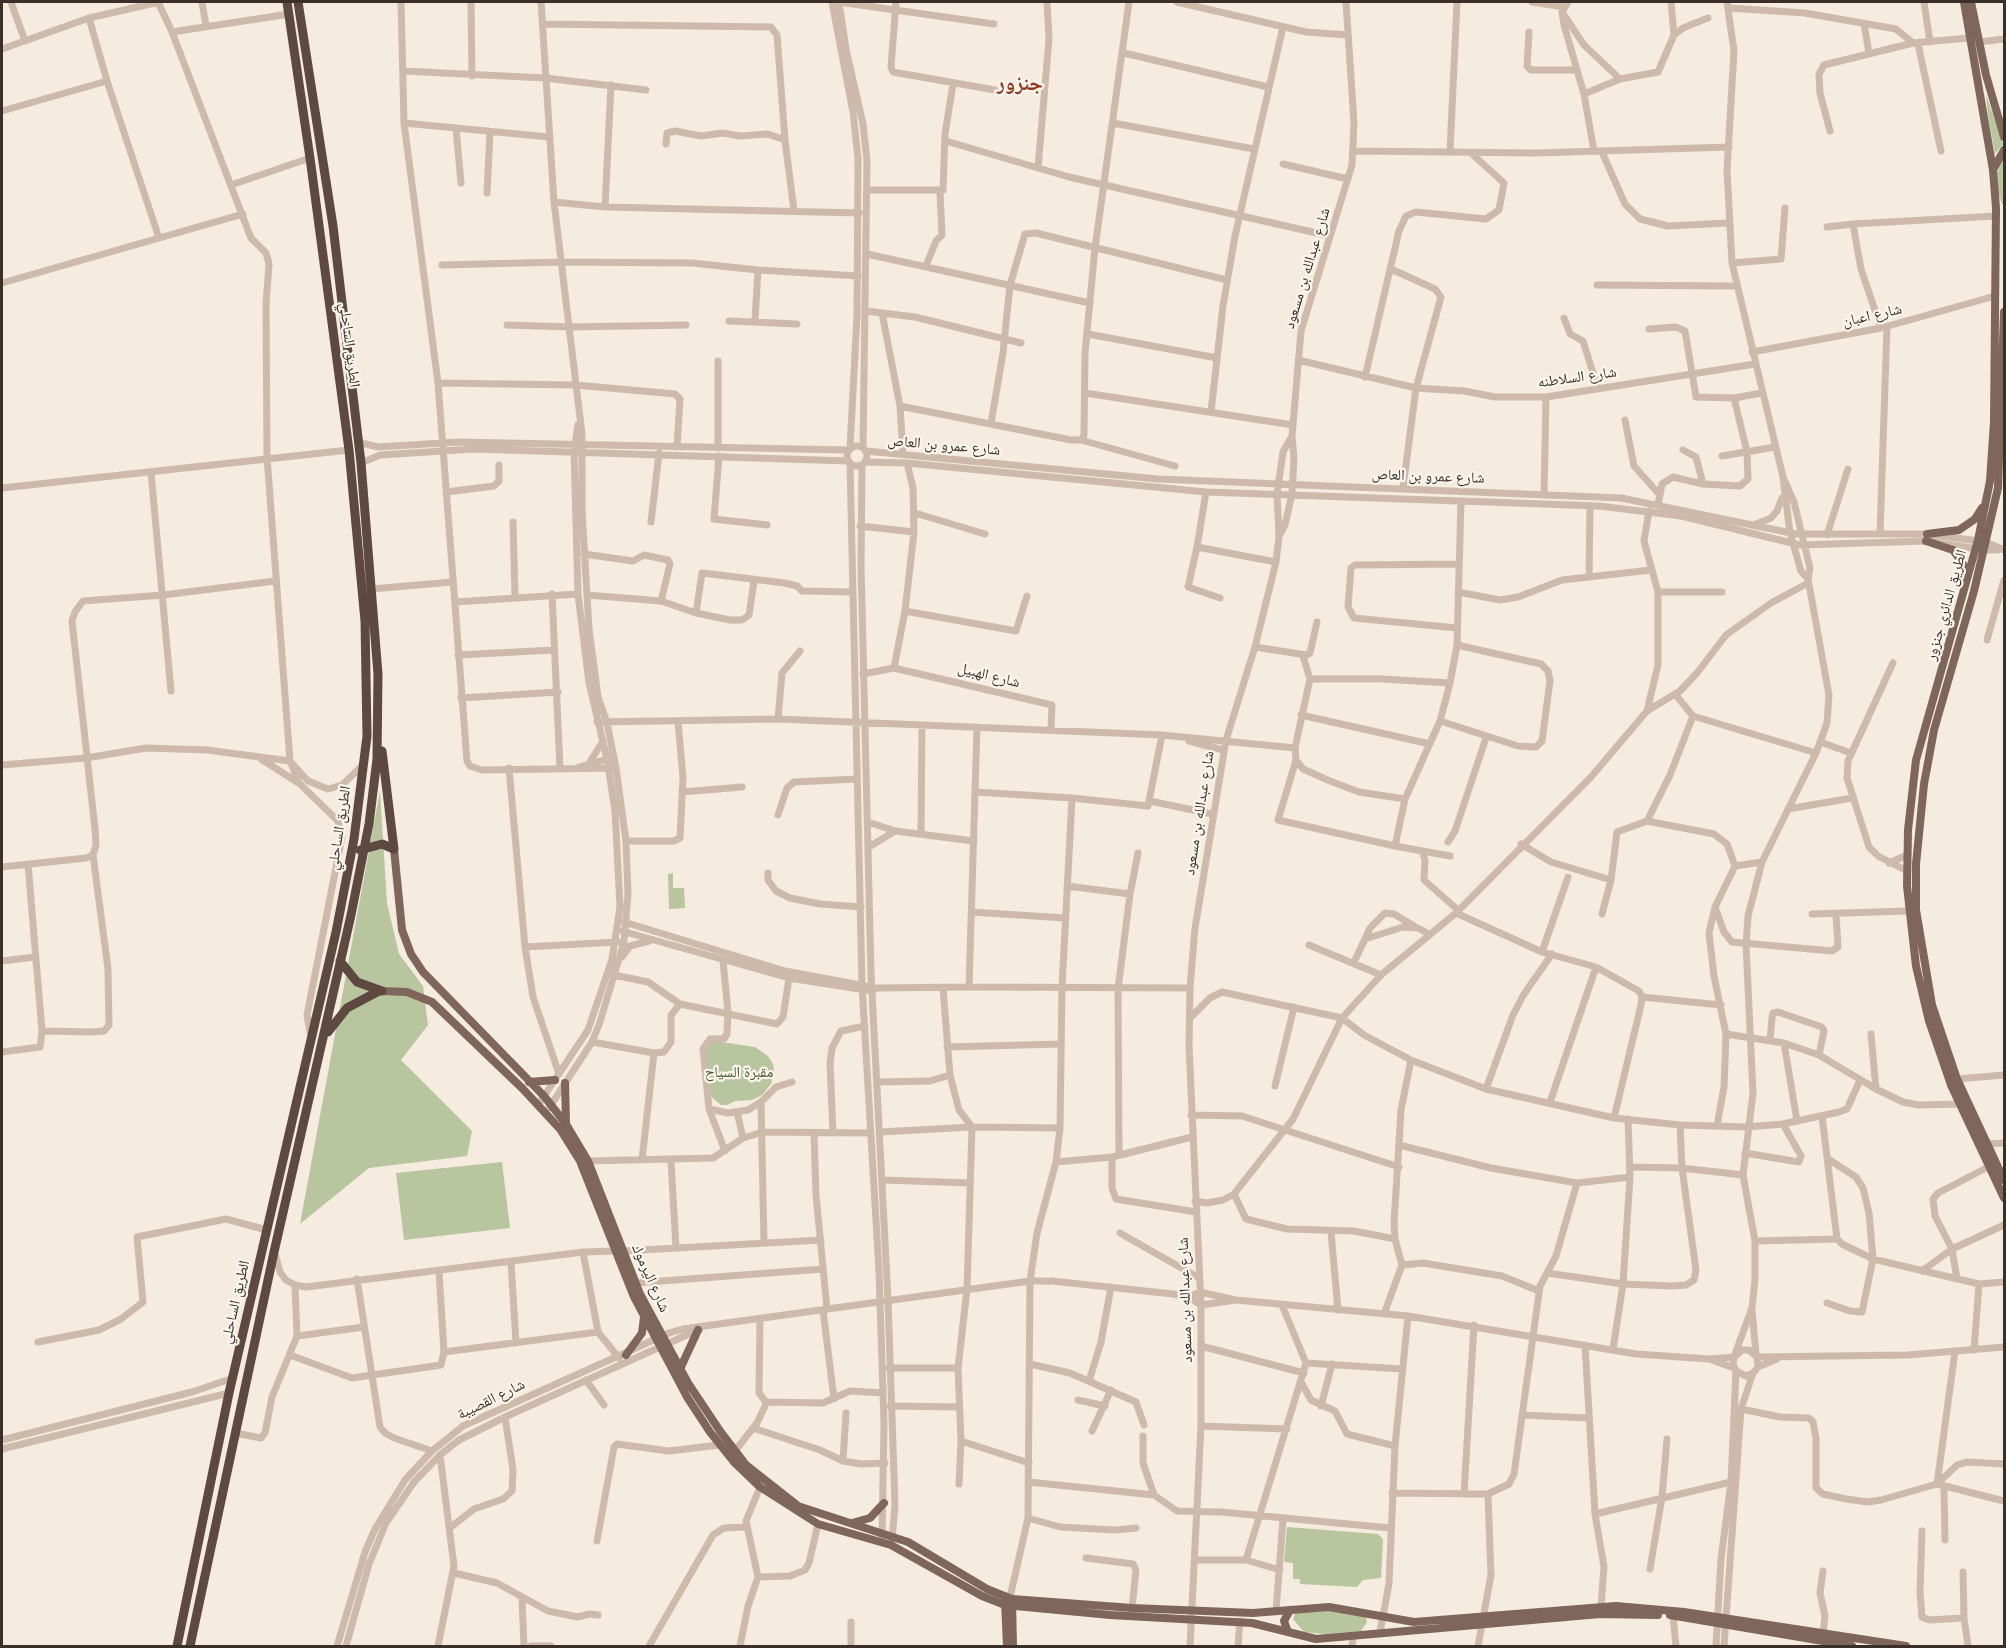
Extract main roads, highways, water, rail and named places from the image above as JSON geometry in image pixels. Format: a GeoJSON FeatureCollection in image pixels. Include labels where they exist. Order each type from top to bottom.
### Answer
{"type":"FeatureCollection","features":[{"type":"Feature","properties":{"kind":"highway","name":"الطريق الساحلي"},"geometry":{"type":"LineString","coordinates":[[177,1647],[232,1378],[336,932],[352,850],[367,726],[365,621],[349,450],[287,2]]}},
{"type":"Feature","properties":{"kind":"highway","name":"الطريق الساحلي"},"geometry":{"type":"LineString","coordinates":[[190,1647],[274,1252],[324,1040],[364,850],[375,786],[379,727],[372,589],[361,463],[333,226],[298,2]]}},
{"type":"Feature","properties":{"kind":"highway"},"geometry":{"type":"LineString","coordinates":[[352,850],[364,850],[382,844],[394,849],[379,727]]}},
{"type":"Feature","properties":{"kind":"highway"},"geometry":{"type":"LineString","coordinates":[[336,932],[336,947],[340,962],[357,982],[382,991]]}},
{"type":"Feature","properties":{"kind":"highway"},"geometry":{"type":"LineString","coordinates":[[324,1040],[330,1028],[347,1008],[363,998],[382,991]]}},
{"type":"Feature","properties":{"kind":"main road","name":"الطريق الدائري جنزور"},"geometry":{"type":"LineString","coordinates":[[1964,2],[1999,213],[1995,296],[1994,422],[1981,545],[1934,730],[1924,784],[1916,864],[1916,910],[1924,968],[1944,1046],[2004,1180]]}},
{"type":"Feature","properties":{"kind":"main road"},"geometry":{"type":"LineString","coordinates":[[1971,2],[2004,137]]}},
{"type":"Feature","properties":{"kind":"main road"},"geometry":{"type":"LineString","coordinates":[[1992,93],[2004,114]]}},
{"type":"Feature","properties":{"kind":"main road"},"geometry":{"type":"LineString","coordinates":[[1993,170],[2004,150]]}},
{"type":"Feature","properties":{"kind":"main road","name":"الطريق الدائري جنزور"},"geometry":{"type":"LineString","coordinates":[[2004,312],[2002,436],[1998,488],[1923,731],[1912,788],[1907,855],[1908,911],[1916,966],[1929,1022],[1961,1104],[2004,1198]]}},
{"type":"Feature","properties":{"kind":"main road"},"geometry":{"type":"LineString","coordinates":[[1967,588],[1966,573],[1959,556],[1947,547],[1926,537],[1967,526],[1980,512],[1988,493]]}},
{"type":"Feature","properties":{"kind":"main road","name":"شارع اليرموك"},"geometry":{"type":"LineString","coordinates":[[394,849],[402,930],[411,954],[423,972],[544,1096],[566,1124],[588,1161],[644,1316],[735,1451],[771,1487],[798,1506],[815,1514],[851,1523],[882,1537]]}},
{"type":"Feature","properties":{"kind":"main road","name":"شارع اليرموك"},"geometry":{"type":"LineString","coordinates":[[382,991],[407,992],[432,1002],[546,1112],[580,1161],[687,1397],[719,1445],[760,1487],[818,1524],[892,1540],[1009,1600]]}},
{"type":"Feature","properties":{"kind":"main road"},"geometry":{"type":"LineString","coordinates":[[529,1082],[557,1077]]}},
{"type":"Feature","properties":{"kind":"main road"},"geometry":{"type":"LineString","coordinates":[[565,1083],[566,1124]]}},
{"type":"Feature","properties":{"kind":"main road"},"geometry":{"type":"LineString","coordinates":[[622,1356],[642,1333],[644,1316]]}},
{"type":"Feature","properties":{"kind":"main road"},"geometry":{"type":"LineString","coordinates":[[680,1369],[701,1328]]}},
{"type":"Feature","properties":{"kind":"main road"},"geometry":{"type":"LineString","coordinates":[[851,1523],[870,1518],[884,1503]]}},
{"type":"Feature","properties":{"kind":"main road"},"geometry":{"type":"LineString","coordinates":[[1009,1600],[1132,1608],[1193,1615],[1240,1622],[1316,1639],[1352,1642],[1380,1632],[1601,1606],[1677,1611],[1848,1646]]}},
{"type":"Feature","properties":{"kind":"main road"},"geometry":{"type":"LineString","coordinates":[[1009,1600],[1193,1615],[1329,1607],[1414,1622],[1629,1613],[1721,1621]]}},
{"type":"Feature","properties":{"kind":"main road"},"geometry":{"type":"LineString","coordinates":[[1007,1647],[1009,1600]]}},
{"type":"Feature","properties":{"kind":"main road"},"geometry":{"type":"LineString","coordinates":[[1009,1600],[1013,1647]]}},
{"type":"Feature","properties":{"kind":"main road"},"geometry":{"type":"LineString","coordinates":[[1288,1632],[1284,1621],[1290,1610]]}},
{"type":"Feature","properties":{"kind":"main road"},"geometry":{"type":"LineString","coordinates":[[1822,1641],[1906,1647]]}},
{"type":"Feature","properties":{"kind":"district","name":"جنزور"},"geometry":{"type":"Point","coordinates":[1020,83]}},
{"type":"Feature","properties":{"kind":"park label","name":"مقبرة السياح"},"geometry":{"type":"Point","coordinates":[739,1072]}}]}
